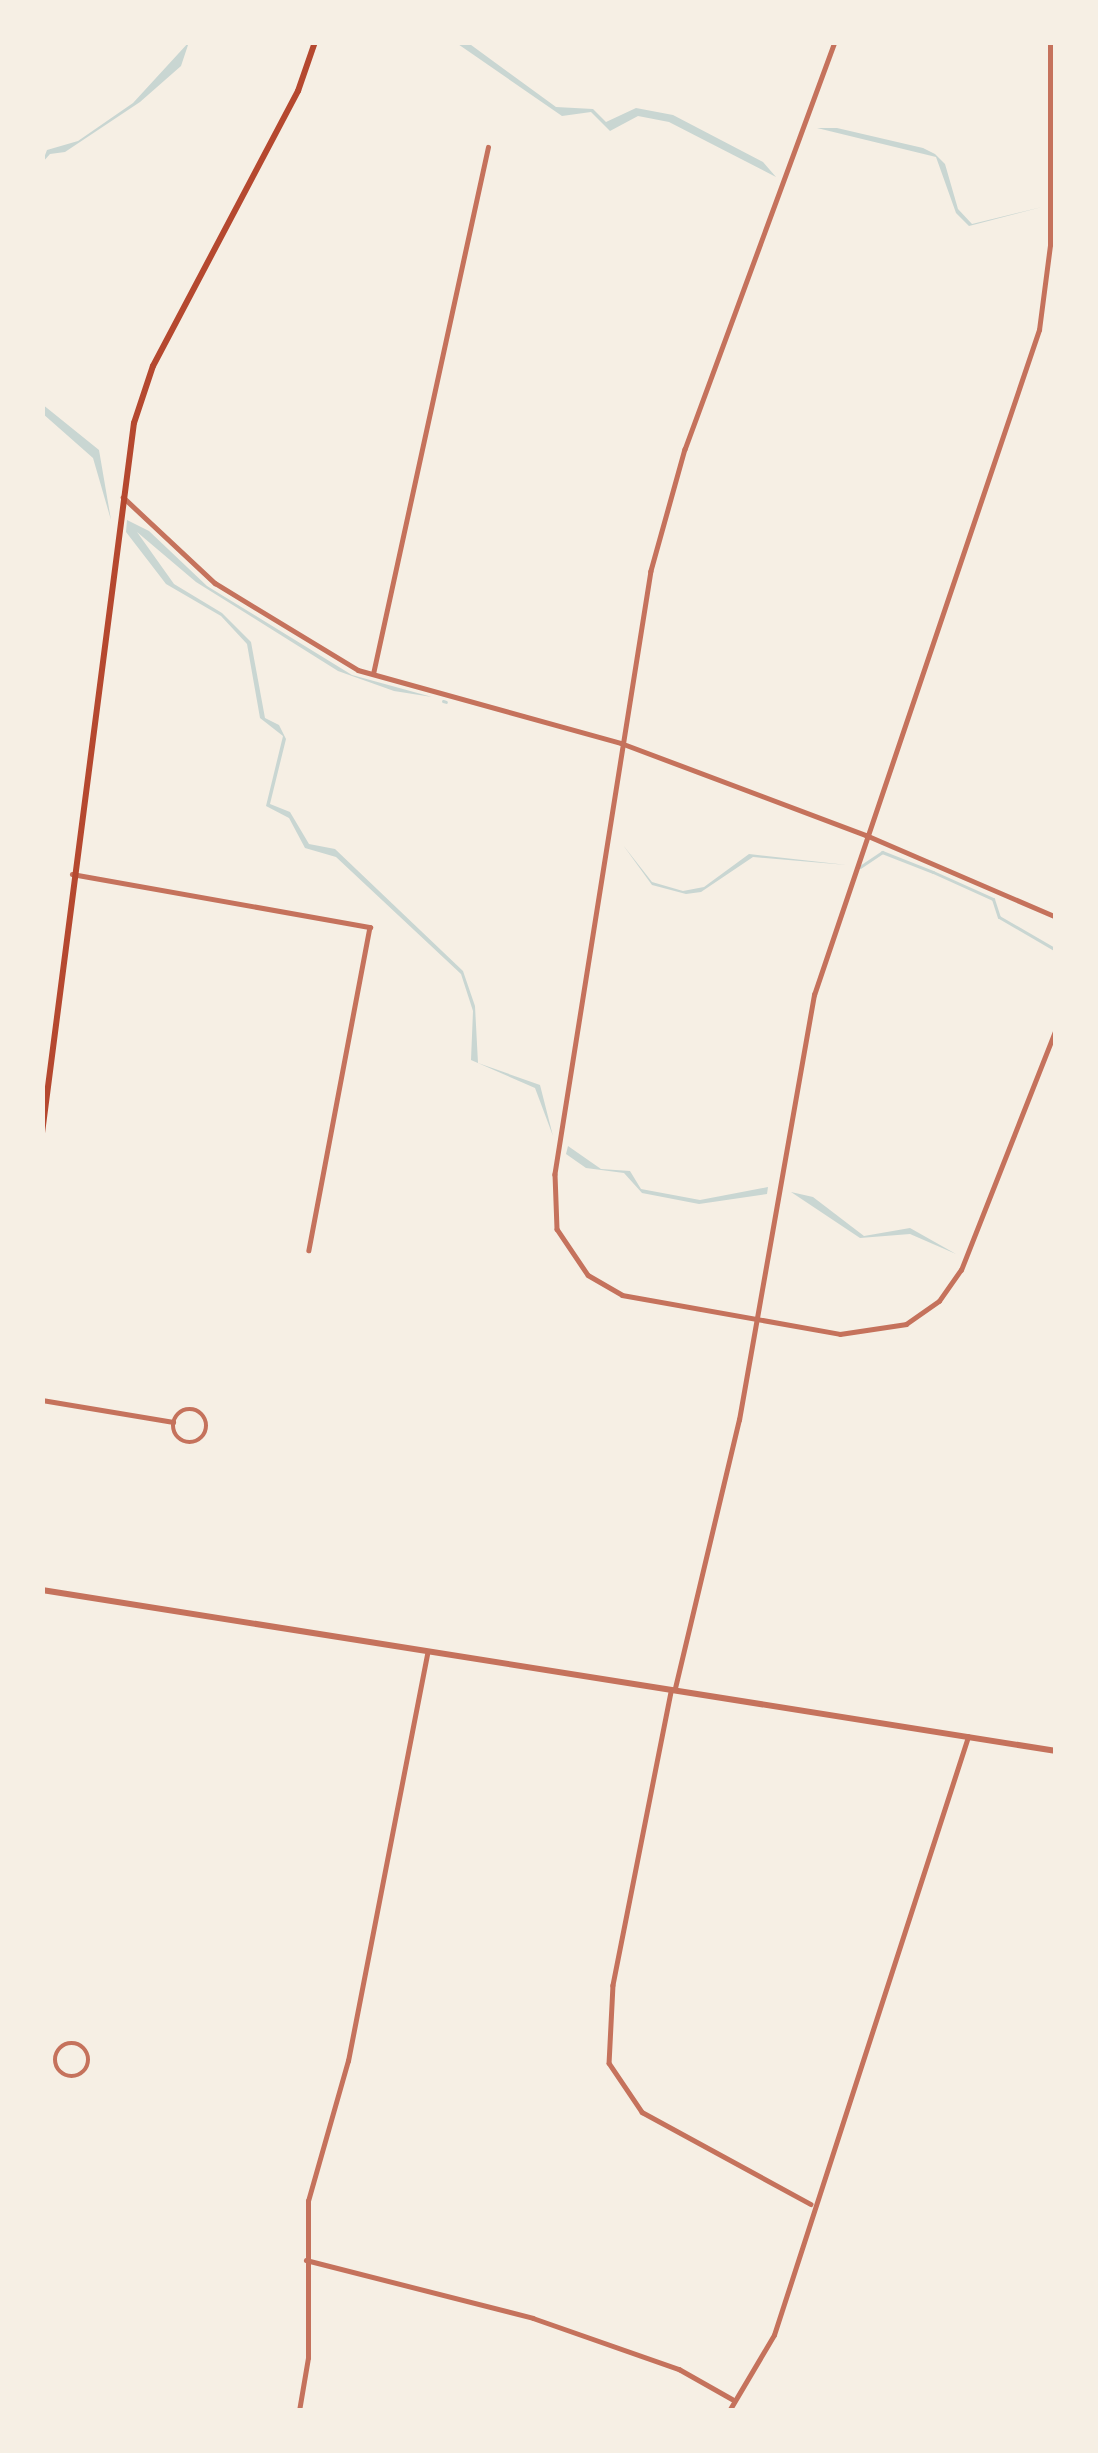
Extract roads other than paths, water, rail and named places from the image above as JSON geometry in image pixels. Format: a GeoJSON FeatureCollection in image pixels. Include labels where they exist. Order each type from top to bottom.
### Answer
{"type":"FeatureCollection","features":[{"type":"Feature","properties":{"kind":"main road"},"geometry":{"type":"LineString","coordinates":[[42,1133],[122,497],[148,380],[298,92],[315,42]]}},
{"type":"Feature","properties":{"kind":"main road"},"geometry":{"type":"LineString","coordinates":[[42,1198],[42,1290]]}},
{"type":"Feature","properties":{"kind":"street"},"geometry":{"type":"LineString","coordinates":[[835,42],[672,488],[621,743],[554,1218],[576,1263],[611,1291],[756,1319],[869,1334],[906,1324],[939,1301],[967,1258],[1056,1029]]}},
{"type":"Feature","properties":{"kind":"street"},"geometry":{"type":"LineString","coordinates":[[812,2204],[641,2112],[609,2063],[613,1985],[756,1319],[808,1024],[866,835],[1039,330],[1054,155],[1051,42]]}},
{"type":"Feature","properties":{"kind":"street"},"geometry":{"type":"LineString","coordinates":[[373,676],[488,147]]}},
{"type":"Feature","properties":{"kind":"street"},"geometry":{"type":"LineString","coordinates":[[122,497],[215,583],[373,676],[621,743],[866,835],[1056,917]]}},
{"type":"Feature","properties":{"kind":"street"},"geometry":{"type":"LineString","coordinates":[[72,874],[370,927],[310,1250]]}},
{"type":"Feature","properties":{"kind":"street"},"geometry":{"type":"LineString","coordinates":[[42,1400],[173,1422],[194,1408],[207,1430],[188,1443],[173,1422]]}},
{"type":"Feature","properties":{"kind":"street"},"geometry":{"type":"LineString","coordinates":[[42,1590],[1056,1751]]}},
{"type":"Feature","properties":{"kind":"street"},"geometry":{"type":"LineString","coordinates":[[298,2411],[308,2358],[310,2188],[348,2061],[427,1654]]}},
{"type":"Feature","properties":{"kind":"street"},"geometry":{"type":"LineString","coordinates":[[729,2411],[771,2343],[812,2204],[968,1737]]}},
{"type":"Feature","properties":{"kind":"street"},"geometry":{"type":"LineString","coordinates":[[42,2055],[55,2057],[69,2077],[88,2062],[72,2043],[55,2057]]}},
{"type":"Feature","properties":{"kind":"street"},"geometry":{"type":"LineString","coordinates":[[306,2260],[533,2318],[679,2369],[734,2401]]}},
{"type":"Feature","properties":{"kind":"waterway"},"geometry":{"type":"LineString","coordinates":[[860,867],[882,852],[933,872],[993,899],[999,917],[1056,950]]}}]}
